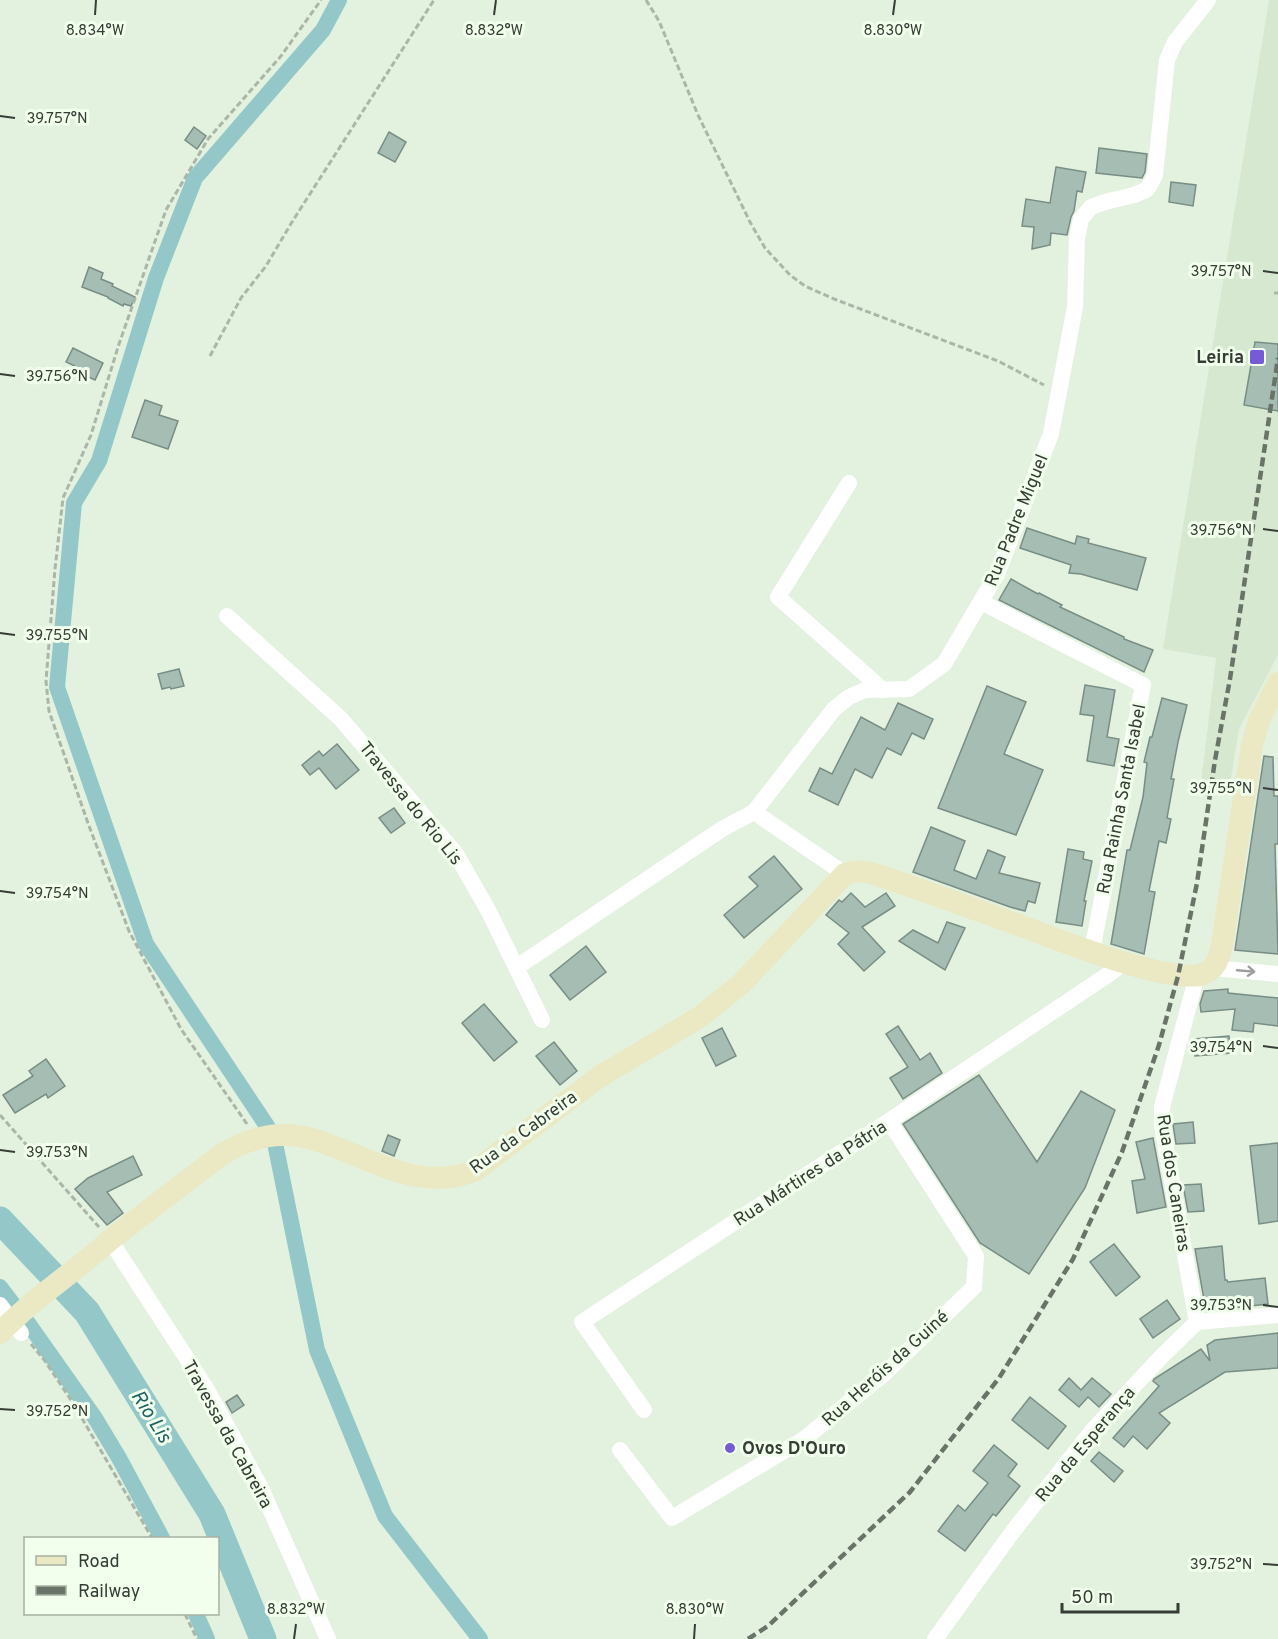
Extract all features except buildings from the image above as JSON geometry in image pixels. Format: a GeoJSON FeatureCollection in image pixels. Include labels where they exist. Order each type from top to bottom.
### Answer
{"type":"FeatureCollection","features":[{"type":"Feature","properties":{"kind":"main road"},"geometry":{"type":"LineString","coordinates":[[845,874],[860,870],[878,875],[1092,951],[1165,973],[1178,975],[1205,972],[1222,945],[1252,745],[1278,682]]}},
{"type":"Feature","properties":{"kind":"main road","name":"Rua da Cabreira"},"geometry":{"type":"LineString","coordinates":[[8,1323],[221,1155],[256,1138],[285,1135],[307,1137],[417,1177],[459,1176],[476,1170],[599,1077],[700,1017],[722,1001],[741,984],[845,874]]}},
{"type":"Feature","properties":{"kind":"street","name":"Rua Padre Miguel"},"geometry":{"type":"LineString","coordinates":[[754,812],[834,709],[849,697],[865,690],[909,689],[944,664],[998,574],[1051,434],[1075,307],[1077,238],[1082,219],[1091,207],[1134,195],[1146,190],[1152,183],[1155,175],[1167,60],[1175,42],[1208,0]]}},
{"type":"Feature","properties":{"kind":"street"},"geometry":{"type":"LineString","coordinates":[[849,483],[778,597],[883,690]]}},
{"type":"Feature","properties":{"kind":"street","name":"Rua Rainha Santa Isabel"},"geometry":{"type":"LineString","coordinates":[[981,602],[1143,685],[1092,951]]}},
{"type":"Feature","properties":{"kind":"street","name":"Travessa do Rio Lis"},"geometry":{"type":"LineString","coordinates":[[227,616],[342,719],[456,854],[489,910],[542,1020]]}},
{"type":"Feature","properties":{"kind":"street"},"geometry":{"type":"LineString","coordinates":[[517,967],[722,829],[754,812],[845,874]]}},
{"type":"Feature","properties":{"kind":"street","name":"Rua Mártires da Pátria"},"geometry":{"type":"LineString","coordinates":[[644,1410],[582,1322],[889,1121],[1125,962]]}},
{"type":"Feature","properties":{"kind":"street"},"geometry":{"type":"LineString","coordinates":[[1205,972],[1278,974]]}},
{"type":"Feature","properties":{"kind":"street","name":"Rua dos Caneiras"},"geometry":{"type":"LineString","coordinates":[[1197,1322],[1162,1126],[1162,1107],[1205,972]]}},
{"type":"Feature","properties":{"kind":"street","name":"Rua Heróis da Guiné"},"geometry":{"type":"LineString","coordinates":[[620,1450],[672,1518],[804,1439],[885,1373],[974,1287],[976,1256],[889,1121]]}},
{"type":"Feature","properties":{"kind":"street","name":"Travessa da Cabreira"},"geometry":{"type":"LineString","coordinates":[[103,1247],[206,1388],[260,1486],[328,1639]]}},
{"type":"Feature","properties":{"kind":"street"},"geometry":{"type":"LineString","coordinates":[[1197,1322],[1278,1315]]}},
{"type":"Feature","properties":{"kind":"street","name":"Rua da Esperança"},"geometry":{"type":"LineString","coordinates":[[935,1639],[1014,1530],[1092,1431],[1197,1322]]}},
{"type":"Feature","properties":{"kind":"path"},"geometry":{"type":"LineString","coordinates":[[256,1138],[181,1029],[129,931],[49,711],[46,681],[54,569],[63,498],[91,435],[118,347],[166,210],[208,140],[281,56],[321,0]]}},
{"type":"Feature","properties":{"kind":"path"},"geometry":{"type":"LineString","coordinates":[[210,356],[241,298],[266,267],[292,222],[434,0]]}},
{"type":"Feature","properties":{"kind":"path"},"geometry":{"type":"LineString","coordinates":[[646,0],[659,21],[698,115],[750,222],[765,248],[790,275],[805,286],[834,299],[998,361],[1059,393]]}},
{"type":"Feature","properties":{"kind":"path"},"geometry":{"type":"LineString","coordinates":[[0,1115],[103,1247]]}},
{"type":"Feature","properties":{"kind":"path"},"geometry":{"type":"LineString","coordinates":[[8,1323],[45,1361],[73,1403],[151,1537]]}},
{"type":"Feature","properties":{"kind":"path"},"geometry":{"type":"LineString","coordinates":[[185,1615],[197,1639]]}},
{"type":"Feature","properties":{"kind":"shaded area"},"geometry":{"type":"Polygon","coordinates":[[[1269,0],[1278,0],[1278,655],[1239,729],[1228,796],[1200,792],[1216,658],[1163,649],[1269,0]]]}},
{"type":"Feature","properties":{"kind":"waterway"},"geometry":{"type":"LineString","coordinates":[[269,1129],[146,944],[57,687],[74,503],[99,461],[156,278],[195,178],[323,30],[339,0]]}},
{"type":"Feature","properties":{"kind":"waterway"},"geometry":{"type":"LineString","coordinates":[[275,1143],[317,1350],[385,1516],[480,1639]]}},
{"type":"Feature","properties":{"kind":"waterway","name":"Rio Lis"},"geometry":{"type":"LineString","coordinates":[[0,1220],[87,1312],[212,1514],[263,1639]]}},
{"type":"Feature","properties":{"kind":"waterway"},"geometry":{"type":"LineString","coordinates":[[0,1287],[13,1304]]}},
{"type":"Feature","properties":{"kind":"waterway"},"geometry":{"type":"LineString","coordinates":[[28,1323],[95,1418],[161,1537]]}},
{"type":"Feature","properties":{"kind":"waterway"},"geometry":{"type":"LineString","coordinates":[[196,1615],[207,1639]]}},
{"type":"Feature","properties":{"kind":"railway"},"geometry":{"type":"LineString","coordinates":[[748,1639],[768,1626],[910,1492],[999,1378],[1073,1259],[1122,1152],[1159,1045],[1178,976],[1197,883],[1278,358]]}},
{"type":"Feature","properties":{"kind":"place","name":"Leiria"},"geometry":{"type":"Point","coordinates":[1257,357]}},
{"type":"Feature","properties":{"kind":"place","name":"Ovos D'Ouro"},"geometry":{"type":"Point","coordinates":[730,1448]}}]}
